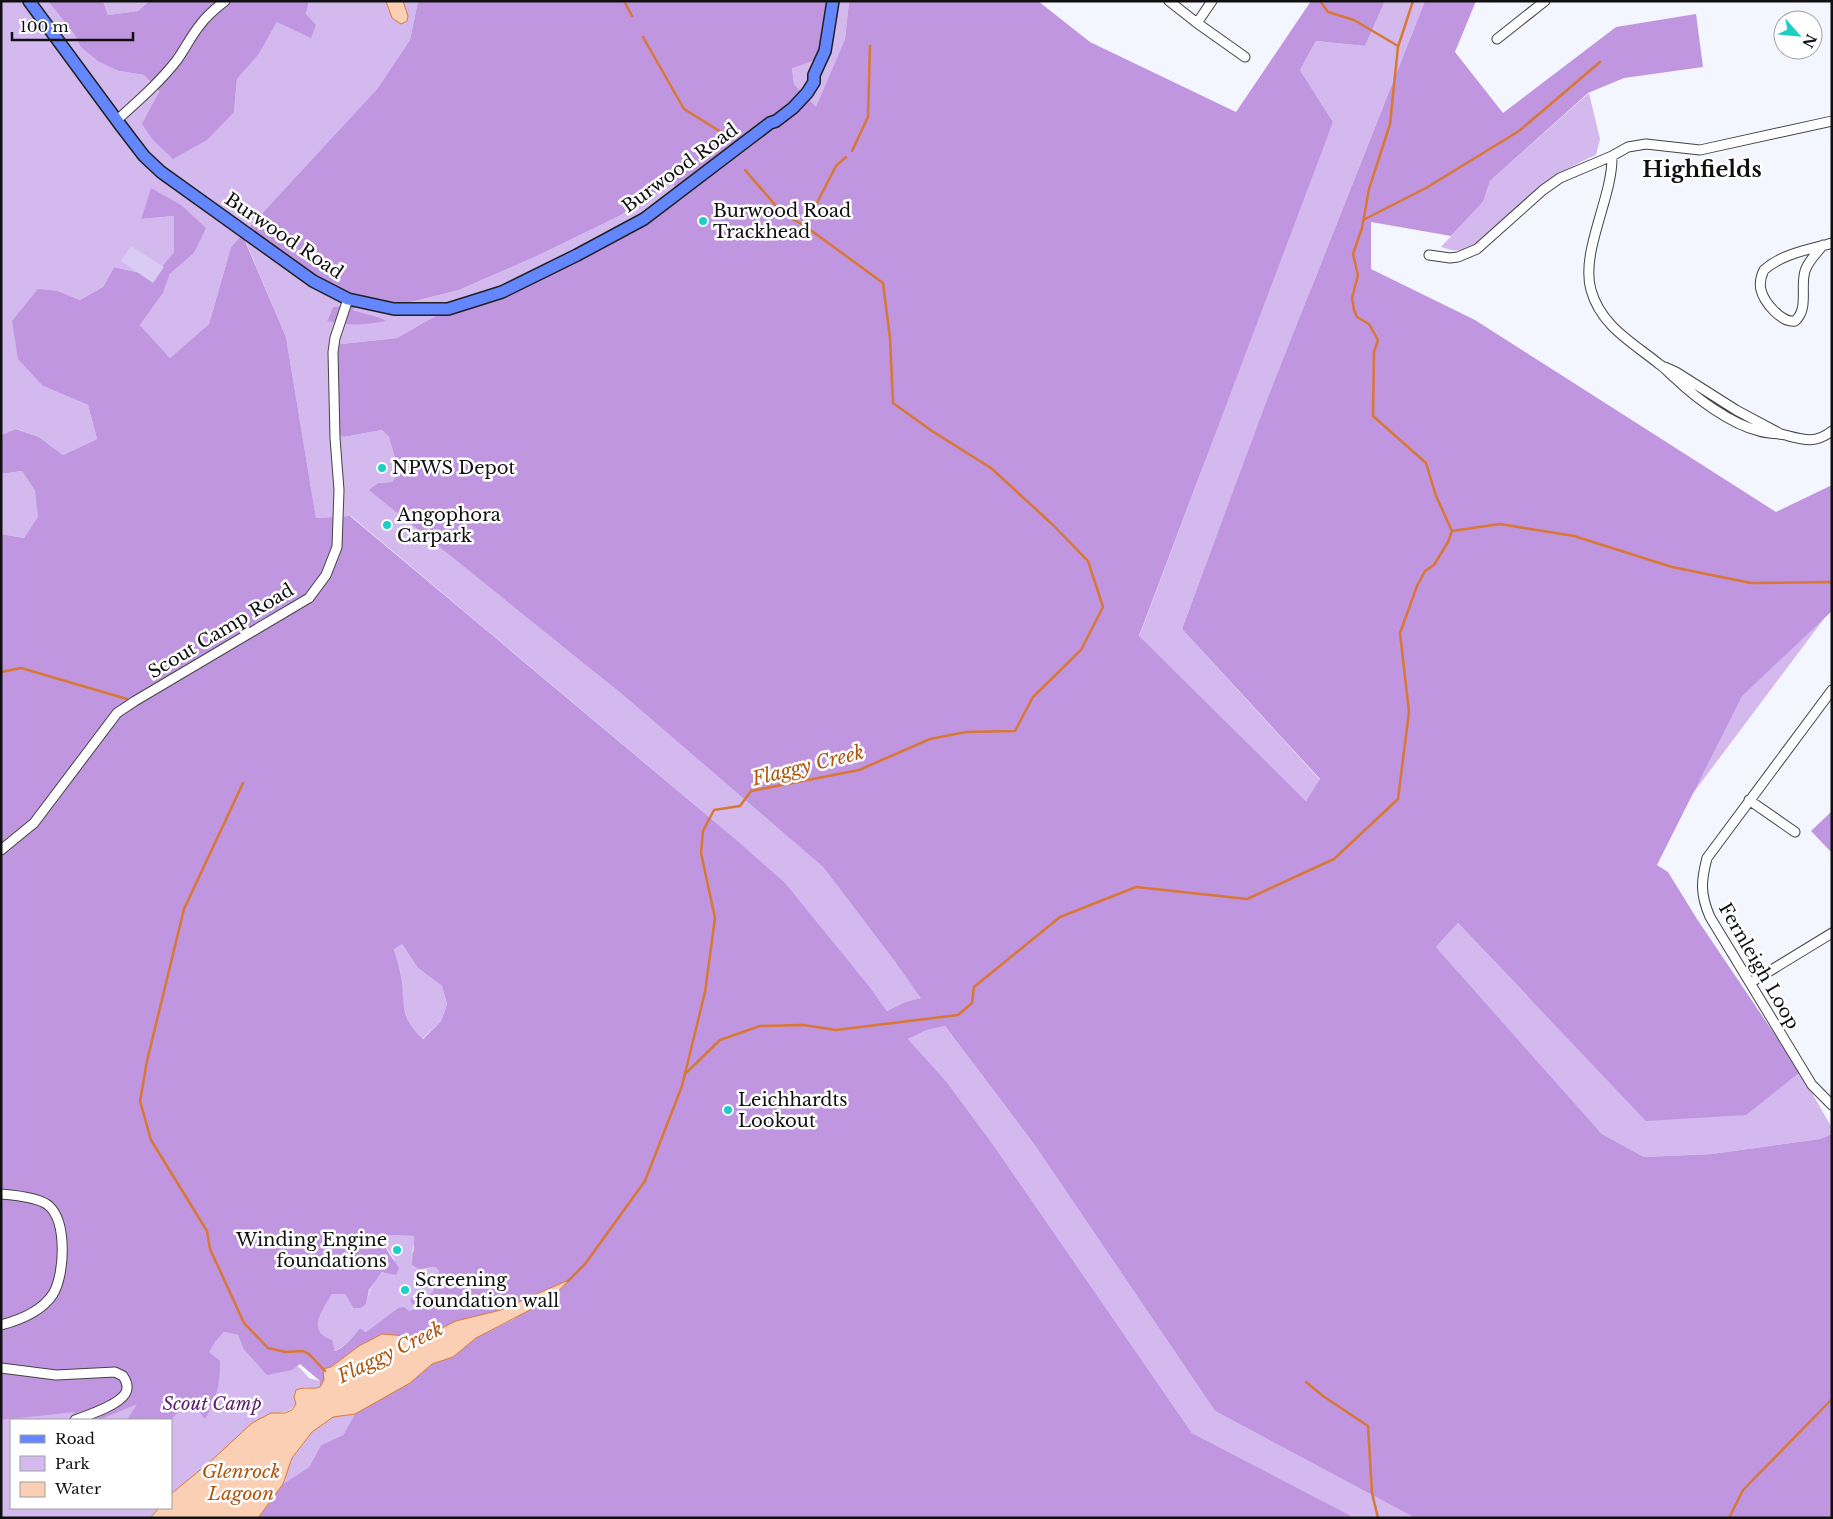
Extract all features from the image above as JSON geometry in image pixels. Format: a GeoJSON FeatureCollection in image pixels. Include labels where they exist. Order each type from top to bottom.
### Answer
{"type":"FeatureCollection","features":[{"type":"Feature","properties":{"kind":"main road","name":"Burwood Road"},"geometry":{"type":"LineString","coordinates":[[29,1],[144,156],[161,172],[313,281],[348,299],[394,309],[448,309],[502,292],[644,219],[800,101],[814,82],[814,75],[825,51],[833,1]]}},
{"type":"Feature","properties":{"kind":"street"},"geometry":{"type":"LineString","coordinates":[[117,120],[148,93],[165,75],[179,58],[200,24],[225,1]]}},
{"type":"Feature","properties":{"kind":"street"},"geometry":{"type":"LineString","coordinates":[[1169,1],[1245,57]]}},
{"type":"Feature","properties":{"kind":"street"},"geometry":{"type":"LineString","coordinates":[[1197,23],[1212,1]]}},
{"type":"Feature","properties":{"kind":"street"},"geometry":{"type":"LineString","coordinates":[[1498,39],[1545,1]]}},
{"type":"Feature","properties":{"kind":"street"},"geometry":{"type":"LineString","coordinates":[[1429,255],[1450,258],[1458,257],[1477,249],[1554,182],[1628,147],[1646,144],[1700,150],[1832,121]]}},
{"type":"Feature","properties":{"kind":"street"},"geometry":{"type":"LineString","coordinates":[[1612,156],[1612,175],[1591,256],[1589,272],[1590,288],[1595,302],[1609,324],[1660,365],[1676,372],[1736,410],[1783,434],[1816,440],[1832,431]]}},
{"type":"Feature","properties":{"kind":"street"},"geometry":{"type":"LineString","coordinates":[[1828,244],[1806,268],[1803,284],[1803,308],[1800,315],[1796,321],[1787,320],[1778,314],[1764,296],[1760,282],[1764,270],[1782,258],[1803,250],[1828,244]]}},
{"type":"Feature","properties":{"kind":"street","name":"Scout Camp Road"},"geometry":{"type":"LineString","coordinates":[[1,850],[34,823],[117,713],[309,598],[326,575],[336,547],[339,490],[335,438],[335,338],[348,299]]}},
{"type":"Feature","properties":{"kind":"street","name":"Fernleigh Loop"},"geometry":{"type":"LineString","coordinates":[[1832,690],[1707,858],[1702,879],[1703,900],[1710,917],[1812,1086],[1832,1105]]}},
{"type":"Feature","properties":{"kind":"street"},"geometry":{"type":"LineString","coordinates":[[1750,800],[1795,832]]}},
{"type":"Feature","properties":{"kind":"street"},"geometry":{"type":"LineString","coordinates":[[1750,983],[1832,933]]}},
{"type":"Feature","properties":{"kind":"street"},"geometry":{"type":"LineString","coordinates":[[1,1194],[48,1204],[57,1215],[61,1230],[62,1246],[60,1276],[53,1293],[41,1306],[27,1316],[1,1325]]}},
{"type":"Feature","properties":{"kind":"street"},"geometry":{"type":"LineString","coordinates":[[1,1368],[56,1375],[115,1372],[124,1376],[128,1386],[125,1394],[119,1400],[77,1419]]}},
{"type":"Feature","properties":{"kind":"green space"},"geometry":{"type":"Polygon","coordinates":[[[1,1],[48,1],[74,34],[80,46],[119,71],[144,75],[159,93],[234,112],[237,79],[259,54],[277,22],[306,14],[309,1],[418,1],[410,40],[377,89],[231,247],[209,324],[170,358],[140,325],[163,293],[170,274],[194,253],[205,228],[151,189],[141,219],[174,216],[174,252],[154,276],[114,267],[103,287],[80,300],[58,291],[43,386],[88,405],[97,439],[63,455],[39,437],[17,429],[1,435],[1,1]]]}},
{"type":"Feature","properties":{"kind":"green space"},"geometry":{"type":"Polygon","coordinates":[[[48,1],[103,1],[108,15],[138,11],[149,1],[309,1],[306,14],[316,25],[311,38],[277,22],[259,54],[237,79],[234,112],[207,140],[173,159],[153,140],[142,124],[159,92],[144,75],[119,71],[98,61],[80,46],[74,34],[48,1]]]}},
{"type":"Feature","properties":{"kind":"green space"},"geometry":{"type":"Polygon","coordinates":[[[103,1],[149,1],[138,11],[108,15],[103,1]]]}},
{"type":"Feature","properties":{"kind":"green space"},"geometry":{"type":"Polygon","coordinates":[[[418,1],[830,1],[822,47],[813,61],[792,68],[794,84],[816,107],[845,39],[849,1],[1038,1],[1090,42],[1236,112],[1311,1],[1385,1],[1365,46],[1316,41],[1300,70],[1333,122],[1139,636],[1306,801],[1320,779],[1182,629],[1267,400],[1425,1],[1476,1],[1455,52],[1503,113],[1616,27],[1696,14],[1703,67],[1624,78],[1588,93],[1490,181],[1483,202],[1451,236],[1371,222],[1371,269],[1475,320],[1776,512],[1832,485],[1832,611],[1742,696],[1657,865],[1668,872],[1697,919],[1800,1072],[1746,1115],[1646,1121],[1458,923],[1436,947],[1602,1134],[1644,1157],[1712,1154],[1820,1139],[1832,1134],[1832,1518],[1415,1518],[1215,1411],[1034,1144],[945,1026],[927,1030],[908,1039],[946,1081],[992,1143],[1192,1433],[1351,1516],[1349,1518],[258,1518],[283,1484],[309,1467],[321,1445],[343,1435],[355,1414],[410,1383],[432,1364],[453,1357],[476,1338],[514,1319],[568,1281],[501,1310],[456,1321],[436,1331],[407,1336],[382,1334],[359,1346],[331,1367],[324,1369],[324,1380],[320,1387],[320,1381],[300,1364],[292,1370],[267,1375],[243,1348],[238,1335],[224,1332],[209,1352],[220,1361],[220,1369],[215,1398],[205,1419],[191,1401],[171,1419],[128,1419],[137,1404],[101,1419],[69,1419],[75,1412],[1,1420],[1,534],[24,538],[38,517],[35,491],[22,471],[1,474],[1,435],[16,429],[39,437],[63,455],[97,439],[88,405],[43,386],[18,359],[12,321],[38,289],[58,291],[80,300],[103,287],[114,267],[154,276],[174,252],[174,216],[141,219],[151,188],[181,205],[206,228],[194,253],[170,274],[163,293],[140,325],[170,358],[209,324],[231,247],[377,89],[410,40],[418,1]],[[674,181],[621,215],[537,256],[459,290],[375,311],[355,307],[353,310],[386,321],[363,324],[327,321],[333,307],[341,306],[343,302],[294,275],[245,241],[286,337],[316,518],[350,516],[727,832],[785,883],[887,1011],[905,1002],[921,998],[823,867],[623,695],[369,490],[378,483],[392,482],[399,473],[389,437],[382,430],[344,437],[332,431],[332,345],[397,338],[430,319],[558,258],[626,223],[674,189],[674,181]],[[402,944],[394,949],[402,983],[405,1013],[411,1026],[423,1039],[441,1021],[447,1004],[442,986],[418,968],[402,944]],[[385,1235],[384,1243],[386,1248],[399,1268],[396,1275],[382,1272],[369,1290],[366,1304],[361,1308],[353,1308],[345,1294],[332,1294],[321,1313],[318,1326],[324,1336],[332,1340],[335,1351],[352,1338],[360,1328],[366,1332],[398,1308],[404,1307],[409,1311],[415,1309],[410,1300],[414,1296],[426,1298],[433,1291],[439,1271],[435,1267],[419,1269],[412,1265],[414,1236],[385,1235]]]}},
{"type":"Feature","properties":{"kind":"green space"},"geometry":{"type":"Polygon","coordinates":[[[830,1],[849,1],[845,39],[816,108],[794,84],[792,67],[813,61],[830,1]]]}},
{"type":"Feature","properties":{"kind":"green space"},"geometry":{"type":"Polygon","coordinates":[[[1385,1],[1425,1],[1311,289],[1832,608],[1535,1004],[1800,1072],[1832,1128],[1832,1134],[1820,1139],[1712,1154],[1644,1157],[1602,1134],[1436,947],[1458,923],[1529,998],[1230,501],[1182,629],[1320,780],[1306,801],[1139,637],[1205,461],[1199,450],[1333,122],[1300,70],[1316,41],[1365,46],[1385,1]]]}},
{"type":"Feature","properties":{"kind":"green space"},"geometry":{"type":"Polygon","coordinates":[[[1589,93],[1600,139],[1596,155],[1549,181],[1505,222],[1473,246],[1458,251],[1441,247],[1483,202],[1490,181],[1589,93]]]}},
{"type":"Feature","properties":{"kind":"green space"},"geometry":{"type":"Polygon","coordinates":[[[674,181],[674,189],[626,223],[558,258],[430,319],[397,338],[332,345],[344,437],[382,430],[389,437],[399,473],[392,482],[378,483],[370,490],[623,695],[823,867],[922,998],[905,1002],[887,1011],[872,990],[727,832],[351,516],[316,518],[286,337],[245,240],[294,275],[343,302],[341,306],[333,307],[327,321],[378,317],[353,310],[354,307],[375,311],[459,290],[537,256],[621,215],[674,181]]]}},
{"type":"Feature","properties":{"kind":"green space"},"geometry":{"type":"Polygon","coordinates":[[[22,471],[35,491],[39,517],[24,538],[1,534],[1,474],[22,471]]]}},
{"type":"Feature","properties":{"kind":"green space"},"geometry":{"type":"Polygon","coordinates":[[[1832,811],[1832,853],[1811,831],[1832,811]]]}},
{"type":"Feature","properties":{"kind":"green space"},"geometry":{"type":"Polygon","coordinates":[[[402,944],[418,968],[442,986],[447,1004],[441,1021],[422,1039],[410,1026],[403,1006],[401,982],[394,948],[402,944]]]}},
{"type":"Feature","properties":{"kind":"green space"},"geometry":{"type":"Polygon","coordinates":[[[945,1026],[1034,1144],[1215,1411],[1415,1518],[1349,1518],[1350,1516],[1192,1433],[992,1143],[946,1081],[908,1039],[927,1030],[945,1026]]]}},
{"type":"Feature","properties":{"kind":"green space"},"geometry":{"type":"Polygon","coordinates":[[[385,1235],[414,1236],[415,1242],[412,1251],[426,1269],[435,1267],[439,1271],[433,1291],[426,1298],[414,1296],[416,1309],[409,1311],[398,1308],[366,1332],[360,1328],[352,1338],[334,1351],[318,1329],[317,1324],[320,1315],[332,1294],[345,1294],[353,1308],[366,1304],[376,1279],[395,1260],[385,1245],[385,1235]]]}},
{"type":"Feature","properties":{"kind":"green space","name":"Scout Camp"},"geometry":{"type":"Polygon","coordinates":[[[224,1332],[238,1335],[243,1348],[295,1365],[309,1378],[320,1381],[320,1387],[315,1389],[305,1387],[294,1397],[296,1404],[291,1409],[282,1413],[271,1413],[172,1493],[172,1419],[10,1419],[10,1509],[158,1509],[150,1518],[1,1518],[1,1420],[75,1411],[215,1342],[224,1332]]]}},
{"type":"Feature","properties":{"kind":"green space"},"geometry":{"type":"Polygon","coordinates":[[[355,1414],[343,1435],[321,1445],[309,1467],[283,1484],[292,1458],[312,1432],[333,1417],[355,1414]]]}},
{"type":"Feature","properties":{"kind":"shaded area"},"geometry":{"type":"Polygon","coordinates":[[[131,246],[164,267],[153,283],[121,261],[131,246]]]}},
{"type":"Feature","properties":{"kind":"water"},"geometry":{"type":"Polygon","coordinates":[[[386,1],[403,1],[408,16],[407,21],[401,24],[392,18],[386,1]]]}},
{"type":"Feature","properties":{"kind":"water","name":"Glenrock Lagoon"},"geometry":{"type":"Polygon","coordinates":[[[569,1280],[551,1299],[476,1338],[453,1357],[432,1364],[410,1383],[355,1414],[333,1417],[312,1432],[292,1458],[283,1484],[258,1518],[150,1518],[158,1509],[172,1509],[172,1493],[211,1461],[252,1423],[271,1413],[285,1413],[292,1410],[296,1404],[294,1397],[296,1390],[320,1387],[324,1380],[323,1369],[331,1367],[359,1346],[382,1334],[407,1336],[436,1331],[456,1321],[501,1310],[569,1280]]]}},
{"type":"Feature","properties":{"kind":"waterway","name":"Flaggy Creek"},"geometry":{"type":"LineString","coordinates":[[624,1],[632,16]]}},
{"type":"Feature","properties":{"kind":"waterway"},"geometry":{"type":"LineString","coordinates":[[1320,1],[1328,12],[1354,20],[1398,46]]}},
{"type":"Feature","properties":{"kind":"waterway"},"geometry":{"type":"LineString","coordinates":[[686,1073],[720,1040],[760,1026],[803,1025],[836,1030],[958,1015],[972,1003],[974,987],[1060,917],[1136,887],[1247,899],[1334,859],[1398,799],[1409,712],[1400,633],[1417,586],[1425,571],[1434,565],[1448,542],[1452,531],[1436,496],[1426,463],[1373,416],[1374,352],[1378,340],[1369,324],[1357,317],[1352,298],[1358,275],[1353,254],[1362,228],[1369,189],[1390,124],[1398,47],[1413,1]]}},
{"type":"Feature","properties":{"kind":"waterway","name":"Flaggy Creek"},"geometry":{"type":"LineString","coordinates":[[643,37],[684,109],[721,132]]}},
{"type":"Feature","properties":{"kind":"waterway"},"geometry":{"type":"LineString","coordinates":[[852,151],[868,117],[870,46]]}},
{"type":"Feature","properties":{"kind":"waterway"},"geometry":{"type":"LineString","coordinates":[[1363,220],[1426,188],[1519,131],[1600,62]]}},
{"type":"Feature","properties":{"kind":"waterway"},"geometry":{"type":"LineString","coordinates":[[805,226],[836,166],[846,157]]}},
{"type":"Feature","properties":{"kind":"waterway","name":"Flaggy Creek"},"geometry":{"type":"LineString","coordinates":[[568,1281],[585,1264],[645,1181],[682,1086],[705,992],[715,918],[701,853],[703,831],[714,810],[740,806],[751,791],[859,770],[930,739],[966,732],[1015,731],[1033,697],[1081,650],[1103,607],[1088,561],[1053,525],[991,468],[932,431],[893,403],[890,338],[883,283],[805,226],[783,214],[745,170]]}},
{"type":"Feature","properties":{"kind":"waterway"},"geometry":{"type":"LineString","coordinates":[[1452,531],[1500,524],[1574,536],[1672,567],[1751,583],[1832,582]]}},
{"type":"Feature","properties":{"kind":"waterway"},"geometry":{"type":"LineString","coordinates":[[1,672],[21,668],[127,699]]}},
{"type":"Feature","properties":{"kind":"waterway"},"geometry":{"type":"LineString","coordinates":[[243,783],[184,909],[147,1061],[140,1101],[151,1140],[207,1231],[210,1249],[244,1323],[268,1348],[286,1352],[303,1351],[309,1354],[325,1371]]}},
{"type":"Feature","properties":{"kind":"waterway"},"geometry":{"type":"LineString","coordinates":[[1306,1382],[1323,1396],[1368,1426],[1372,1493],[1378,1518]]}},
{"type":"Feature","properties":{"kind":"waterway"},"geometry":{"type":"LineString","coordinates":[[1729,1518],[1743,1490],[1832,1399]]}},
{"type":"Feature","properties":{"kind":"place","name":"Burwood Road Trackhead"},"geometry":{"type":"Point","coordinates":[703,221]}},
{"type":"Feature","properties":{"kind":"place","name":"NPWS Depot"},"geometry":{"type":"Point","coordinates":[382,468]}},
{"type":"Feature","properties":{"kind":"place","name":"Angophora Carpark"},"geometry":{"type":"Point","coordinates":[387,525]}},
{"type":"Feature","properties":{"kind":"place","name":"Leichhardts Lookout"},"geometry":{"type":"Point","coordinates":[728,1110]}},
{"type":"Feature","properties":{"kind":"place","name":"Winding Engine foundations"},"geometry":{"type":"Point","coordinates":[397,1250]}},
{"type":"Feature","properties":{"kind":"place","name":"Screening foundation wall"},"geometry":{"type":"Point","coordinates":[405,1290]}},
{"type":"Feature","properties":{"kind":"district","name":"Highfields"},"geometry":{"type":"Point","coordinates":[1702,169]}}]}
